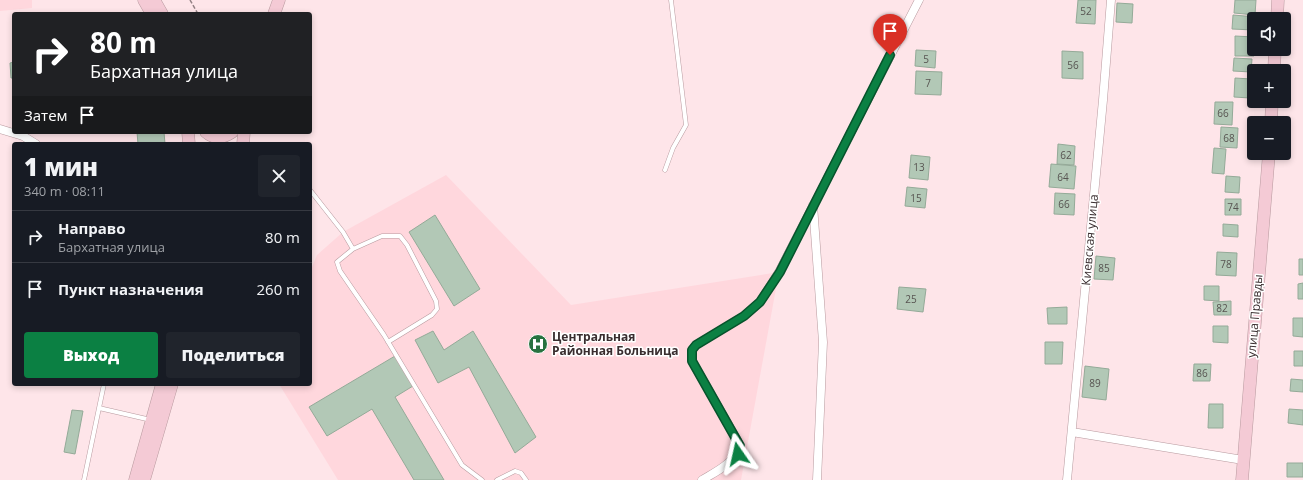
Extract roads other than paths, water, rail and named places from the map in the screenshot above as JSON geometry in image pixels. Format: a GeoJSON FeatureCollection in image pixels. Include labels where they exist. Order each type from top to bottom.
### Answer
{"type":"FeatureCollection","features":[{"type":"Feature","properties":{"kind":"street"},"geometry":{"type":"LineString","coordinates":[[144,0],[151,12]]}},
{"type":"Feature","properties":{"kind":"street"},"geometry":{"type":"LineString","coordinates":[[154,0],[161,12]]}},
{"type":"Feature","properties":{"kind":"street"},"geometry":{"type":"LineString","coordinates":[[269,12],[272,0]]}},
{"type":"Feature","properties":{"kind":"street"},"geometry":{"type":"LineString","coordinates":[[275,12],[279,0]]}},
{"type":"Feature","properties":{"kind":"street"},"geometry":{"type":"LineString","coordinates":[[702,480],[732,460],[738,454],[740,446],[692,361],[692,350],[696,345],[744,316],[760,302],[780,272],[919,0]]}},
{"type":"Feature","properties":{"kind":"street","name":"Киевская улица"},"geometry":{"type":"LineString","coordinates":[[1067,480],[1111,0]]}},
{"type":"Feature","properties":{"kind":"street"},"geometry":{"type":"LineString","coordinates":[[1277,12],[1278,0]]}},
{"type":"Feature","properties":{"kind":"street"},"geometry":{"type":"LineString","coordinates":[[0,129],[12,133]]}},
{"type":"Feature","properties":{"kind":"street"},"geometry":{"type":"LineString","coordinates":[[16,134],[33,142]]}},
{"type":"Feature","properties":{"kind":"street"},"geometry":{"type":"LineString","coordinates":[[208,134],[213,137],[220,138],[229,134]]}},
{"type":"Feature","properties":{"kind":"street"},"geometry":{"type":"LineString","coordinates":[[224,142],[231,134]]}},
{"type":"Feature","properties":{"kind":"street","name":"улица Правды"},"geometry":{"type":"LineString","coordinates":[[1242,480],[1268,160]]}},
{"type":"Feature","properties":{"kind":"street"},"geometry":{"type":"LineString","coordinates":[[813,205],[823,342],[817,480]]}},
{"type":"Feature","properties":{"kind":"street"},"geometry":{"type":"LineString","coordinates":[[135,480],[161,386]]}},
{"type":"Feature","properties":{"kind":"street"},"geometry":{"type":"LineString","coordinates":[[144,480],[171,386]]}},
{"type":"Feature","properties":{"kind":"street"},"geometry":{"type":"LineString","coordinates":[[1072,432],[1243,460]]}},
{"type":"Feature","properties":{"kind":"lane"},"geometry":{"type":"LineString","coordinates":[[665,170],[673,148],[686,124],[671,0]]}},
{"type":"Feature","properties":{"kind":"lane"},"geometry":{"type":"LineString","coordinates":[[312,193],[343,232],[353,249]]}},
{"type":"Feature","properties":{"kind":"lane"},"geometry":{"type":"LineString","coordinates":[[388,342],[432,315],[437,309],[436,301],[406,244],[400,236],[382,236],[353,249],[337,262],[340,271],[388,342],[462,465],[482,480]]}},
{"type":"Feature","properties":{"kind":"lane"},"geometry":{"type":"LineString","coordinates":[[84,480],[104,386]]}},
{"type":"Feature","properties":{"kind":"lane"},"geometry":{"type":"LineString","coordinates":[[99,408],[152,420]]}},
{"type":"Feature","properties":{"kind":"lane"},"geometry":{"type":"LineString","coordinates":[[497,480],[515,471],[521,473],[526,480]]}},
{"type":"Feature","properties":{"kind":"place","name":"Центральная Районная Больница"},"geometry":{"type":"Point","coordinates":[538,344]}}]}
